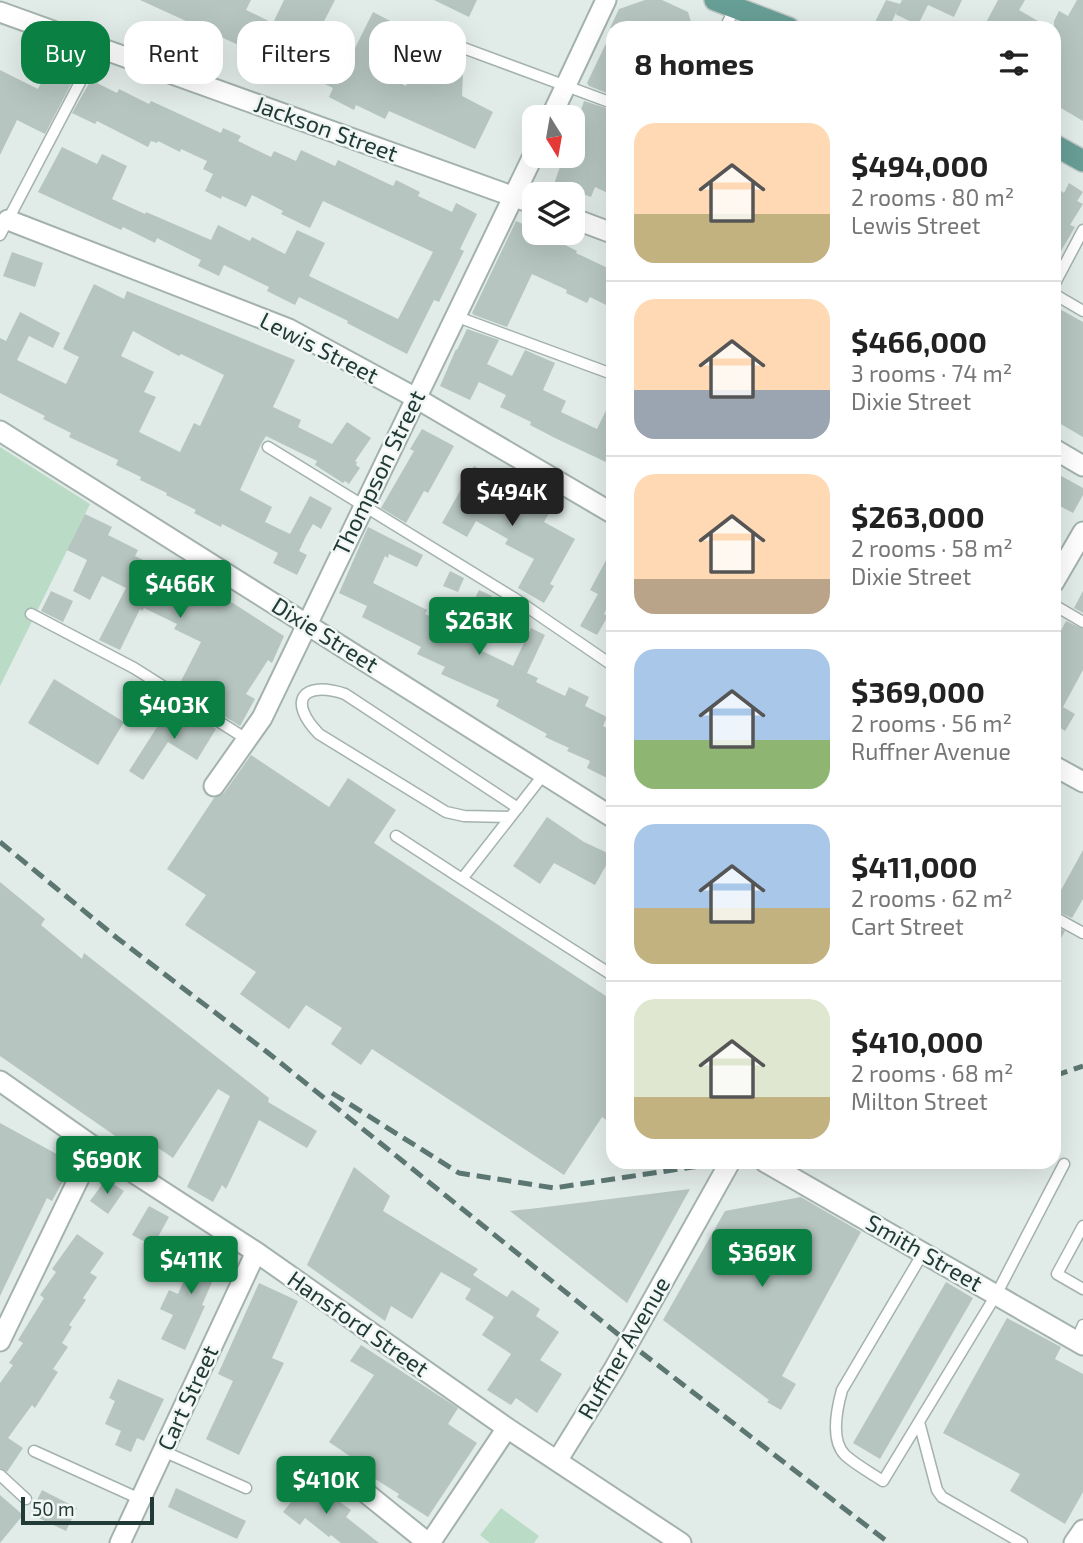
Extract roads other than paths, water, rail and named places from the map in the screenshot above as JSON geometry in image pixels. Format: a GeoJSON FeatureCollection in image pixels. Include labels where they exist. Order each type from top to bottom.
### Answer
{"type":"FeatureCollection","features":[{"type":"Feature","properties":{"kind":"main road"},"geometry":{"type":"LineString","coordinates":[[715,0],[770,21]]}},
{"type":"Feature","properties":{"kind":"main road"},"geometry":{"type":"LineString","coordinates":[[1061,149],[1083,161]]}},
{"type":"Feature","properties":{"kind":"street"},"geometry":{"type":"LineString","coordinates":[[557,105],[606,0]]}},
{"type":"Feature","properties":{"kind":"street","name":"Jackson Street"},"geometry":{"type":"LineString","coordinates":[[0,12],[24,21]]}},
{"type":"Feature","properties":{"kind":"street","name":"Jackson Street"},"geometry":{"type":"LineString","coordinates":[[110,53],[522,199]]}},
{"type":"Feature","properties":{"kind":"street","name":"Thompson Street"},"geometry":{"type":"LineString","coordinates":[[214,786],[262,718],[527,168]]}},
{"type":"Feature","properties":{"kind":"street"},"geometry":{"type":"LineString","coordinates":[[585,223],[606,231]]}},
{"type":"Feature","properties":{"kind":"street","name":"Lewis Street"},"geometry":{"type":"LineString","coordinates":[[4,228],[289,329],[416,398],[606,509]]}},
{"type":"Feature","properties":{"kind":"street","name":"Dixie Street"},"geometry":{"type":"LineString","coordinates":[[0,431],[606,813]]}},
{"type":"Feature","properties":{"kind":"street"},"geometry":{"type":"LineString","coordinates":[[1061,453],[1083,466]]}},
{"type":"Feature","properties":{"kind":"street"},"geometry":{"type":"LineString","coordinates":[[1061,570],[1083,532]]}},
{"type":"Feature","properties":{"kind":"street"},"geometry":{"type":"LineString","coordinates":[[1061,770],[1083,782]]}},
{"type":"Feature","properties":{"kind":"street","name":"Hansford Street"},"geometry":{"type":"LineString","coordinates":[[0,1081],[94,1147],[256,1252],[507,1428],[681,1543]]}},
{"type":"Feature","properties":{"kind":"street"},"geometry":{"type":"LineString","coordinates":[[0,1341],[94,1147]]}},
{"type":"Feature","properties":{"kind":"street","name":"Ruffner Avenue"},"geometry":{"type":"LineString","coordinates":[[557,1461],[614,1369],[726,1169]]}},
{"type":"Feature","properties":{"kind":"street","name":"Smith Street"},"geometry":{"type":"LineString","coordinates":[[777,1169],[996,1295],[1081,1337]]}},
{"type":"Feature","properties":{"kind":"street","name":"Cart Street"},"geometry":{"type":"LineString","coordinates":[[120,1543],[256,1252]]}},
{"type":"Feature","properties":{"kind":"street"},"geometry":{"type":"LineString","coordinates":[[345,1476],[429,1543],[507,1428]]}},
{"type":"Feature","properties":{"kind":"street"},"geometry":{"type":"LineString","coordinates":[[1074,1543],[1083,1530]]}},
{"type":"Feature","properties":{"kind":"lane"},"geometry":{"type":"LineString","coordinates":[[728,21],[735,8]]}},
{"type":"Feature","properties":{"kind":"lane"},"geometry":{"type":"LineString","coordinates":[[466,49],[606,101]]}},
{"type":"Feature","properties":{"kind":"lane"},"geometry":{"type":"LineString","coordinates":[[4,228],[78,84]]}},
{"type":"Feature","properties":{"kind":"lane"},"geometry":{"type":"LineString","coordinates":[[1061,272],[1083,230]]}},
{"type":"Feature","properties":{"kind":"lane"},"geometry":{"type":"LineString","coordinates":[[1061,298],[1083,311]]}},
{"type":"Feature","properties":{"kind":"lane"},"geometry":{"type":"LineString","coordinates":[[455,316],[606,372]]}},
{"type":"Feature","properties":{"kind":"lane"},"geometry":{"type":"LineString","coordinates":[[268,447],[514,598],[606,661]]}},
{"type":"Feature","properties":{"kind":"lane"},"geometry":{"type":"LineString","coordinates":[[1061,609],[1083,622]]}},
{"type":"Feature","properties":{"kind":"lane"},"geometry":{"type":"LineString","coordinates":[[31,614],[134,668],[248,740]]}},
{"type":"Feature","properties":{"kind":"lane"},"geometry":{"type":"LineString","coordinates":[[510,817],[464,816],[446,812],[319,734],[307,722],[302,711],[303,700],[308,692],[318,688],[345,694],[517,808]]}},
{"type":"Feature","properties":{"kind":"lane"},"geometry":{"type":"LineString","coordinates":[[462,879],[544,774]]}},
{"type":"Feature","properties":{"kind":"lane"},"geometry":{"type":"LineString","coordinates":[[396,836],[606,971]]}},
{"type":"Feature","properties":{"kind":"lane"},"geometry":{"type":"LineString","coordinates":[[1061,921],[1083,933]]}},
{"type":"Feature","properties":{"kind":"lane"},"geometry":{"type":"LineString","coordinates":[[923,1253],[842,1391],[836,1414],[838,1438],[844,1454],[883,1480],[996,1295],[1064,1164]]}},
{"type":"Feature","properties":{"kind":"lane"},"geometry":{"type":"LineString","coordinates":[[1083,1226],[1057,1274],[1083,1289]]}},
{"type":"Feature","properties":{"kind":"lane"},"geometry":{"type":"LineString","coordinates":[[919,1422],[937,1490],[942,1497],[1022,1543]]}},
{"type":"Feature","properties":{"kind":"lane"},"geometry":{"type":"LineString","coordinates":[[34,1451],[140,1499]]}},
{"type":"Feature","properties":{"kind":"lane"},"geometry":{"type":"LineString","coordinates":[[163,1451],[246,1488]]}},
{"type":"Feature","properties":{"kind":"lane"},"geometry":{"type":"LineString","coordinates":[[0,1475],[26,1499]]}},
{"type":"Feature","properties":{"kind":"railway"},"geometry":{"type":"LineString","coordinates":[[0,842],[117,938],[267,1052],[629,1343],[889,1543]]}},
{"type":"Feature","properties":{"kind":"railway"},"geometry":{"type":"LineString","coordinates":[[1061,1074],[1083,1066]]}},
{"type":"Feature","properties":{"kind":"railway"},"geometry":{"type":"LineString","coordinates":[[332,1093],[459,1173],[554,1188],[680,1169]]}}]}
